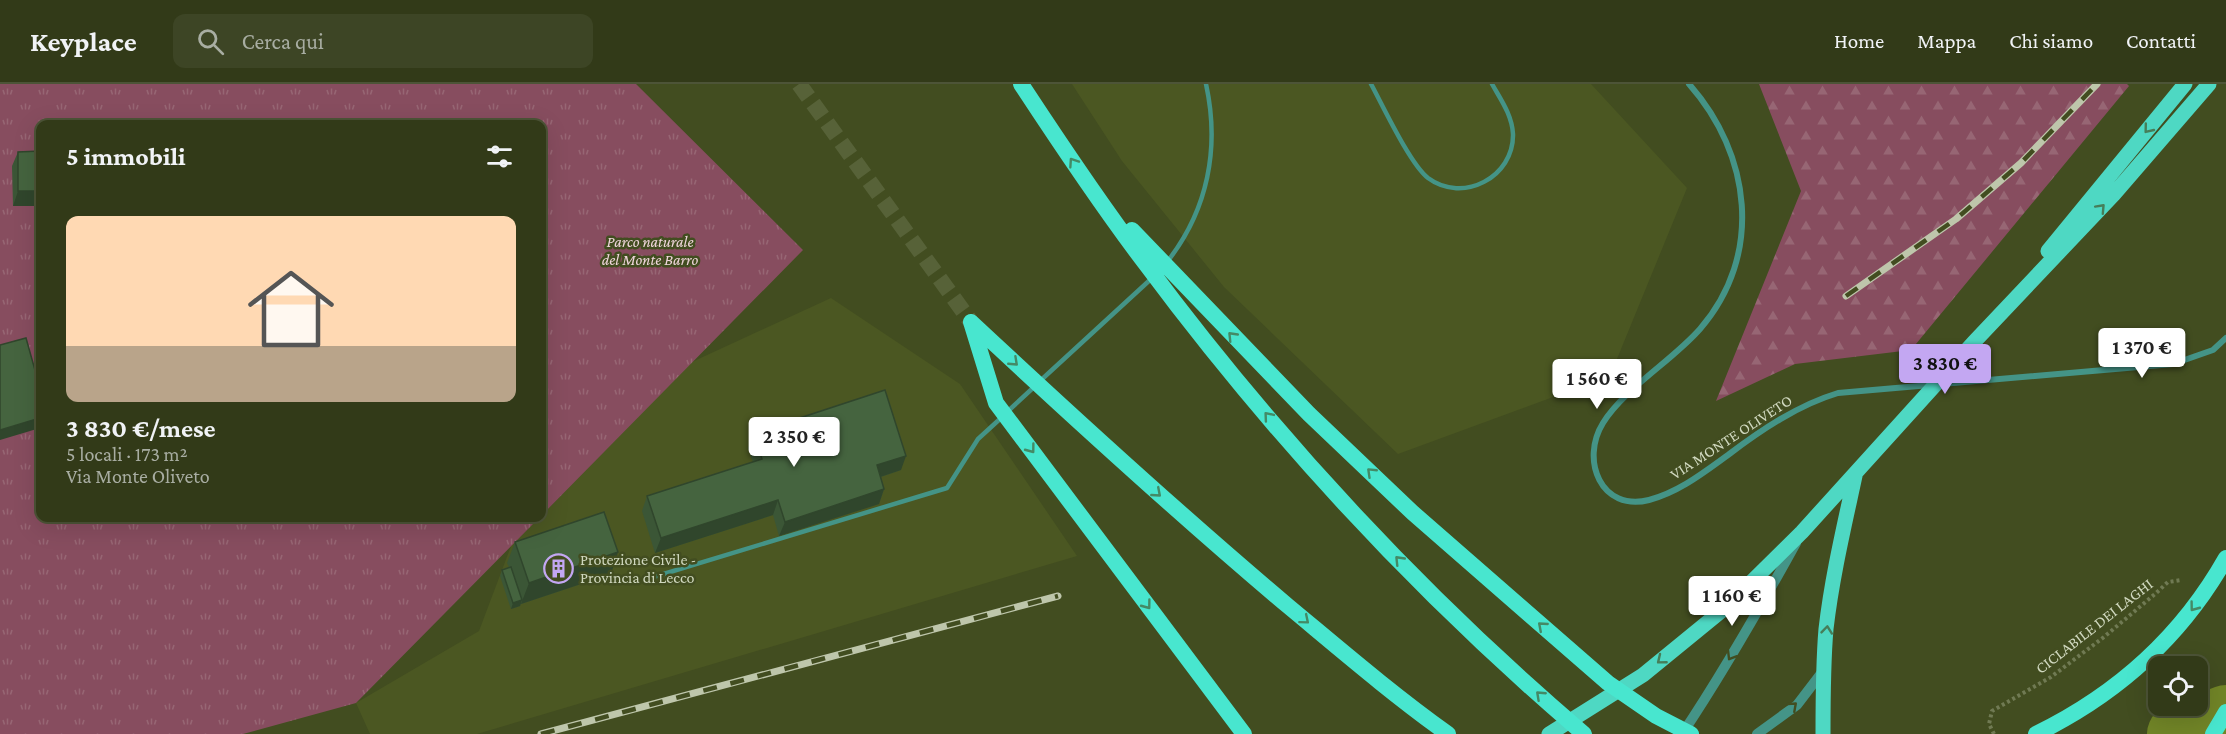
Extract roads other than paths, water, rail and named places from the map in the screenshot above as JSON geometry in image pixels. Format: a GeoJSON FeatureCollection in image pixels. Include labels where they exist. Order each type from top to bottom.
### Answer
{"type":"FeatureCollection","features":[{"type":"Feature","properties":{"kind":"highway"},"geometry":{"type":"LineString","coordinates":[[1021,84],[1087,184],[1145,264],[1204,340],[1312,466],[1437,600],[1584,734]]}},
{"type":"Feature","properties":{"kind":"highway"},"geometry":{"type":"LineString","coordinates":[[1087,184],[1243,347],[1413,513],[1608,683],[1656,716],[1691,734]]}},
{"type":"Feature","properties":{"kind":"highway"},"geometry":{"type":"LineString","coordinates":[[1244,734],[996,403],[971,322],[1116,457],[1256,579],[1394,695],[1448,734]]}},
{"type":"Feature","properties":{"kind":"highway"},"geometry":{"type":"LineString","coordinates":[[2036,734],[2102,697],[2147,659],[2175,631],[2199,601],[2226,558]]}},
{"type":"Feature","properties":{"kind":"highway"},"geometry":{"type":"LineString","coordinates":[[2213,734],[2226,711]]}},
{"type":"Feature","properties":{"kind":"main road"},"geometry":{"type":"LineString","coordinates":[[1974,342],[2185,84]]}},
{"type":"Feature","properties":{"kind":"main road"},"geometry":{"type":"LineString","coordinates":[[1549,734],[1643,675],[1725,608],[1856,475],[1974,342],[2114,194],[2209,84]]}},
{"type":"Feature","properties":{"kind":"main road"},"geometry":{"type":"LineString","coordinates":[[1823,734],[1823,671],[1831,592],[1856,475]]}},
{"type":"Feature","properties":{"kind":"street","name":"VIA MONTE OLIVETO"},"geometry":{"type":"LineString","coordinates":[[1689,84],[1707,105],[1722,130],[1735,163],[1740,183],[1742,212],[1738,254],[1723,293],[1704,323],[1690,340],[1615,408],[1602,424],[1593,447],[1593,459],[1596,473],[1604,487],[1615,498],[1630,502],[1663,495],[1696,478],[1796,410],[1823,397],[1845,391],[2173,364],[2213,350],[2226,338]]}},
{"type":"Feature","properties":{"kind":"street"},"geometry":{"type":"LineString","coordinates":[[1682,734],[1755,618],[1802,532]]}},
{"type":"Feature","properties":{"kind":"street"},"geometry":{"type":"LineString","coordinates":[[1757,734],[1797,705],[1823,671]]}},
{"type":"Feature","properties":{"kind":"lane"},"geometry":{"type":"LineString","coordinates":[[647,579],[947,488],[978,439],[1150,280],[1181,243],[1198,212],[1210,165],[1213,141],[1212,117],[1206,84]]}},
{"type":"Feature","properties":{"kind":"lane"},"geometry":{"type":"LineString","coordinates":[[1371,84],[1421,171],[1436,183],[1465,188],[1484,183],[1492,178],[1505,163],[1512,145],[1510,117],[1492,84]]}},
{"type":"Feature","properties":{"kind":"waterway"},"geometry":{"type":"LineString","coordinates":[[2177,734],[2226,715]]}},
{"type":"Feature","properties":{"kind":"tunnel"},"geometry":{"type":"LineString","coordinates":[[799,84],[971,322]]}},
{"type":"Feature","properties":{"kind":"railway"},"geometry":{"type":"LineString","coordinates":[[1846,296],[1956,219],[2021,163],[2097,84]]}},
{"type":"Feature","properties":{"kind":"railway"},"geometry":{"type":"LineString","coordinates":[[541,734],[1058,596]]}},
{"type":"Feature","properties":{"kind":"place","name":"Protezione Civile - Provincia di Lecco"},"geometry":{"type":"Point","coordinates":[559,568]}},
{"type":"Feature","properties":{"kind":"park label","name":"Parco naturale del Monte Barro"},"geometry":{"type":"Point","coordinates":[650,250]}}]}
